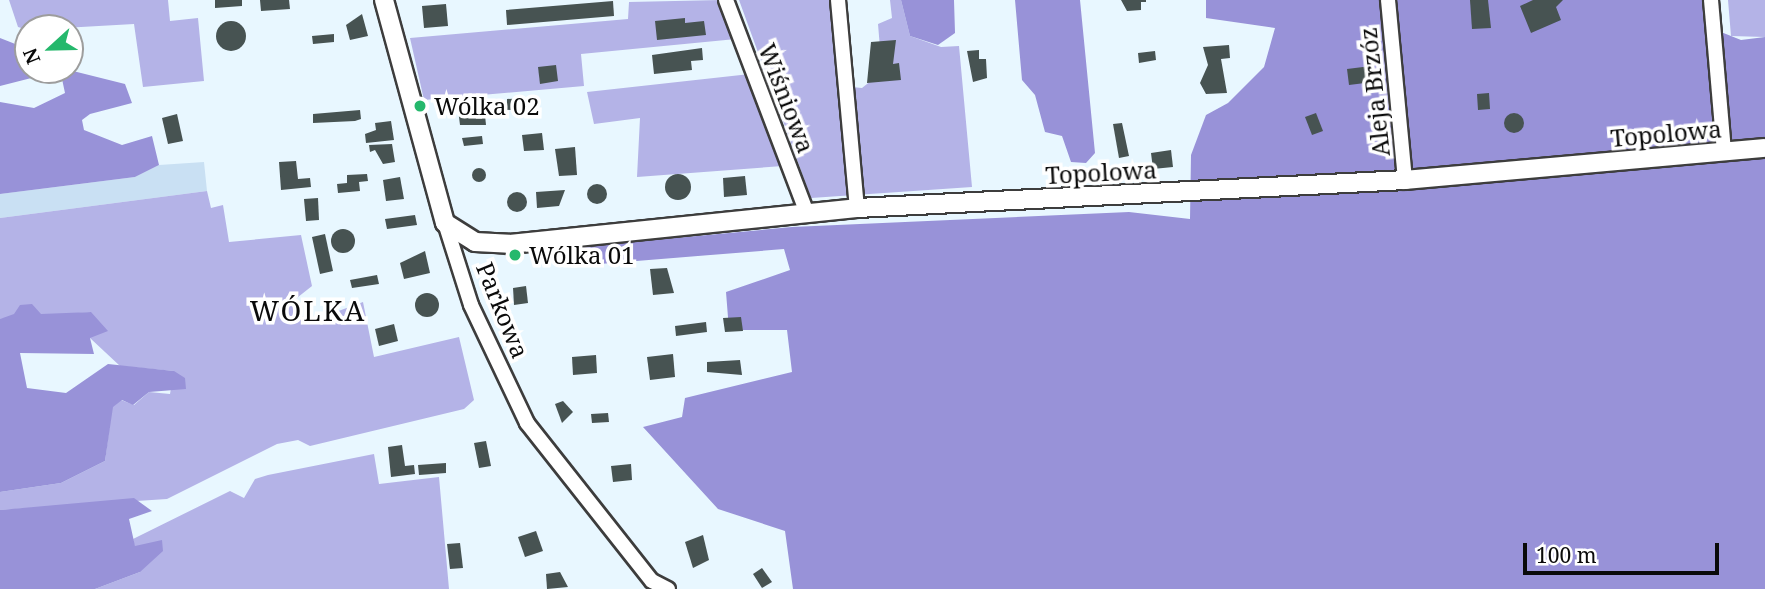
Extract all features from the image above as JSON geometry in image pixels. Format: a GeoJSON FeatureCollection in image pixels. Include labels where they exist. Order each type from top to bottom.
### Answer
{"type":"FeatureCollection","features":[{"type":"Feature","properties":{"kind":"street","name":"Parkowa"},"geometry":{"type":"LineString","coordinates":[[384,0],[445,223],[471,305],[527,424],[652,581],[668,589]]}},
{"type":"Feature","properties":{"kind":"street","name":"Wiśniowa"},"geometry":{"type":"LineString","coordinates":[[726,0],[806,211]]}},
{"type":"Feature","properties":{"kind":"street"},"geometry":{"type":"LineString","coordinates":[[838,0],[857,208]]}},
{"type":"Feature","properties":{"kind":"street","name":"Aleja Brzóz"},"geometry":{"type":"LineString","coordinates":[[1388,0],[1405,180]]}},
{"type":"Feature","properties":{"kind":"street"},"geometry":{"type":"LineString","coordinates":[[1712,0],[1724,152]]}},
{"type":"Feature","properties":{"kind":"street","name":"Topolowa"},"geometry":{"type":"LineString","coordinates":[[445,223],[475,242],[509,244],[806,211],[1405,180],[1765,148]]}},
{"type":"Feature","properties":{"kind":"shaded area"},"geometry":{"type":"Polygon","coordinates":[[[9,0],[168,0],[170,21],[198,18],[204,81],[143,87],[134,24],[84,27],[84,14],[14,15],[9,0]]]}},
{"type":"Feature","properties":{"kind":"shaded area"},"geometry":{"type":"Polygon","coordinates":[[[721,0],[736,39],[581,54],[584,86],[424,100],[410,38],[628,19],[629,2],[721,0]]]}},
{"type":"Feature","properties":{"kind":"shaded area"},"geometry":{"type":"Polygon","coordinates":[[[739,0],[832,0],[842,86],[862,88],[882,72],[878,24],[892,18],[890,0],[901,0],[910,36],[941,47],[959,46],[972,187],[811,198],[739,0]]]}},
{"type":"Feature","properties":{"kind":"shaded area"},"geometry":{"type":"Polygon","coordinates":[[[901,0],[954,0],[955,33],[938,45],[910,36],[901,0]]]}},
{"type":"Feature","properties":{"kind":"shaded area"},"geometry":{"type":"Polygon","coordinates":[[[1015,0],[1080,0],[1095,153],[1086,163],[1071,162],[1062,136],[1045,132],[1035,95],[1022,80],[1015,0]]]}},
{"type":"Feature","properties":{"kind":"shaded area"},"geometry":{"type":"Polygon","coordinates":[[[1206,0],[1712,0],[1716,30],[1741,40],[1765,37],[1765,589],[793,589],[785,531],[718,509],[643,427],[682,417],[685,398],[792,372],[787,330],[729,330],[726,292],[790,270],[784,249],[575,266],[568,248],[792,227],[1129,212],[1190,219],[1191,155],[1206,115],[1228,103],[1264,67],[1275,28],[1206,18],[1206,0]]]}},
{"type":"Feature","properties":{"kind":"shaded area"},"geometry":{"type":"Polygon","coordinates":[[[1728,0],[1765,0],[1765,37],[1731,36],[1728,0]]]}},
{"type":"Feature","properties":{"kind":"shaded area"},"geometry":{"type":"Polygon","coordinates":[[[0,38],[14,44],[14,82],[0,86],[0,38]]]}},
{"type":"Feature","properties":{"kind":"shaded area"},"geometry":{"type":"Polygon","coordinates":[[[84,74],[125,84],[132,103],[90,114],[82,120],[84,130],[122,145],[152,136],[159,165],[135,177],[0,194],[0,102],[34,108],[65,93],[63,84],[84,84],[84,74]]]}},
{"type":"Feature","properties":{"kind":"shaded area"},"geometry":{"type":"Polygon","coordinates":[[[750,74],[783,166],[637,177],[640,118],[594,124],[587,92],[750,74]]]}},
{"type":"Feature","properties":{"kind":"shaded area"},"geometry":{"type":"Polygon","coordinates":[[[204,162],[207,191],[0,218],[0,194],[135,177],[159,165],[204,162]]]}},
{"type":"Feature","properties":{"kind":"shaded area"},"geometry":{"type":"Polygon","coordinates":[[[207,191],[211,208],[223,205],[229,242],[301,235],[312,286],[293,301],[300,316],[322,317],[363,302],[374,357],[459,337],[474,400],[464,409],[310,446],[298,440],[277,444],[167,499],[0,510],[0,492],[61,483],[105,461],[112,407],[121,400],[134,405],[149,392],[170,394],[174,371],[120,366],[90,338],[91,312],[0,319],[0,218],[207,191]]]}},
{"type":"Feature","properties":{"kind":"shaded area"},"geometry":{"type":"Polygon","coordinates":[[[32,304],[41,314],[91,312],[108,331],[90,338],[94,354],[20,353],[27,388],[66,393],[108,364],[174,371],[185,378],[186,389],[149,392],[133,405],[122,400],[113,407],[105,461],[61,483],[0,492],[0,319],[14,314],[20,305],[32,304]]]}},
{"type":"Feature","properties":{"kind":"shaded area"},"geometry":{"type":"Polygon","coordinates":[[[374,454],[379,484],[439,477],[449,589],[95,589],[140,572],[133,539],[230,491],[244,498],[255,479],[374,454]]]}},
{"type":"Feature","properties":{"kind":"shaded area"},"geometry":{"type":"Polygon","coordinates":[[[134,498],[152,511],[129,519],[135,546],[162,540],[163,551],[140,572],[95,589],[0,589],[0,510],[134,498]]]}},
{"type":"Feature","properties":{"kind":"building"},"geometry":{"type":"Polygon","coordinates":[[[215,0],[242,0],[242,6],[215,8],[215,0]]]}},
{"type":"Feature","properties":{"kind":"building"},"geometry":{"type":"Polygon","coordinates":[[[260,0],[289,0],[290,9],[261,11],[260,0]]]}},
{"type":"Feature","properties":{"kind":"building"},"geometry":{"type":"Polygon","coordinates":[[[1121,0],[1146,2],[1141,2],[1141,10],[1127,11],[1121,0]]]}},
{"type":"Feature","properties":{"kind":"building"},"geometry":{"type":"Polygon","coordinates":[[[1470,0],[1488,0],[1491,28],[1472,29],[1470,0]]]}},
{"type":"Feature","properties":{"kind":"building"},"geometry":{"type":"Polygon","coordinates":[[[1533,0],[1563,0],[1556,7],[1561,20],[1531,33],[1520,6],[1533,0]]]}},
{"type":"Feature","properties":{"kind":"building"},"geometry":{"type":"Polygon","coordinates":[[[613,1],[614,16],[507,25],[506,10],[613,1]]]}},
{"type":"Feature","properties":{"kind":"building"},"geometry":{"type":"Polygon","coordinates":[[[446,4],[448,26],[424,28],[422,6],[446,4]]]}},
{"type":"Feature","properties":{"kind":"building"},"geometry":{"type":"Polygon","coordinates":[[[362,14],[368,36],[350,40],[346,25],[362,14]]]}},
{"type":"Feature","properties":{"kind":"building"},"geometry":{"type":"Polygon","coordinates":[[[685,18],[685,23],[704,21],[706,35],[657,40],[655,21],[685,18]]]}},
{"type":"Feature","properties":{"kind":"building"},"geometry":{"type":"Polygon","coordinates":[[[231,21],[242,25],[246,36],[242,47],[231,51],[220,47],[216,36],[220,25],[231,21]]]}},
{"type":"Feature","properties":{"kind":"building"},"geometry":{"type":"Polygon","coordinates":[[[334,34],[334,42],[313,44],[312,36],[334,34]]]}},
{"type":"Feature","properties":{"kind":"building"},"geometry":{"type":"Polygon","coordinates":[[[896,40],[893,64],[899,63],[901,80],[867,83],[871,42],[896,40]]]}},
{"type":"Feature","properties":{"kind":"building"},"geometry":{"type":"Polygon","coordinates":[[[1229,45],[1230,58],[1221,59],[1227,93],[1206,94],[1200,83],[1208,65],[1203,47],[1229,45]]]}},
{"type":"Feature","properties":{"kind":"building"},"geometry":{"type":"Polygon","coordinates":[[[702,48],[703,60],[691,61],[692,70],[654,74],[652,55],[702,48]]]}},
{"type":"Feature","properties":{"kind":"building"},"geometry":{"type":"Polygon","coordinates":[[[979,50],[979,59],[986,59],[987,78],[973,82],[967,51],[979,50]]]}},
{"type":"Feature","properties":{"kind":"building"},"geometry":{"type":"Polygon","coordinates":[[[1155,51],[1156,60],[1139,63],[1138,53],[1155,51]]]}},
{"type":"Feature","properties":{"kind":"building"},"geometry":{"type":"Polygon","coordinates":[[[556,65],[558,81],[540,84],[538,67],[556,65]]]}},
{"type":"Feature","properties":{"kind":"building"},"geometry":{"type":"Polygon","coordinates":[[[1371,66],[1373,82],[1349,85],[1347,69],[1371,66]]]}},
{"type":"Feature","properties":{"kind":"building"},"geometry":{"type":"Polygon","coordinates":[[[1489,93],[1490,109],[1478,110],[1477,94],[1489,93]]]}},
{"type":"Feature","properties":{"kind":"building"},"geometry":{"type":"Polygon","coordinates":[[[527,98],[528,109],[507,110],[507,99],[527,98]]]}},
{"type":"Feature","properties":{"kind":"building"},"geometry":{"type":"Polygon","coordinates":[[[484,106],[486,125],[460,125],[458,109],[484,106]]]}},
{"type":"Feature","properties":{"kind":"building"},"geometry":{"type":"Polygon","coordinates":[[[360,110],[361,119],[355,121],[313,123],[313,114],[360,110]]]}},
{"type":"Feature","properties":{"kind":"building"},"geometry":{"type":"Polygon","coordinates":[[[1316,113],[1323,131],[1312,135],[1305,117],[1316,113]]]}},
{"type":"Feature","properties":{"kind":"building"},"geometry":{"type":"Polygon","coordinates":[[[1514,113],[1521,116],[1524,123],[1521,130],[1514,133],[1507,130],[1504,123],[1507,116],[1514,113]]]}},
{"type":"Feature","properties":{"kind":"building"},"geometry":{"type":"Polygon","coordinates":[[[177,114],[183,141],[168,144],[162,118],[177,114]]]}},
{"type":"Feature","properties":{"kind":"building"},"geometry":{"type":"Polygon","coordinates":[[[391,121],[394,140],[366,143],[365,134],[376,130],[375,123],[391,121]]]}},
{"type":"Feature","properties":{"kind":"building"},"geometry":{"type":"Polygon","coordinates":[[[1122,123],[1129,156],[1119,158],[1113,124],[1122,123]]]}},
{"type":"Feature","properties":{"kind":"building"},"geometry":{"type":"Polygon","coordinates":[[[542,133],[544,150],[524,151],[522,135],[542,133]]]}},
{"type":"Feature","properties":{"kind":"building"},"geometry":{"type":"Polygon","coordinates":[[[482,136],[483,144],[464,146],[462,138],[482,136]]]}},
{"type":"Feature","properties":{"kind":"building"},"geometry":{"type":"Polygon","coordinates":[[[392,144],[395,162],[383,164],[375,150],[370,152],[369,145],[392,144]]]}},
{"type":"Feature","properties":{"kind":"building"},"geometry":{"type":"Polygon","coordinates":[[[575,147],[577,175],[559,176],[555,149],[575,147]]]}},
{"type":"Feature","properties":{"kind":"building"},"geometry":{"type":"Polygon","coordinates":[[[1171,150],[1173,167],[1153,169],[1151,153],[1171,150]]]}},
{"type":"Feature","properties":{"kind":"building"},"geometry":{"type":"Polygon","coordinates":[[[296,161],[298,179],[310,178],[311,187],[281,190],[279,162],[296,161]]]}},
{"type":"Feature","properties":{"kind":"building"},"geometry":{"type":"Polygon","coordinates":[[[476,168],[482,168],[486,175],[482,182],[476,182],[472,178],[472,172],[476,168]]]}},
{"type":"Feature","properties":{"kind":"building"},"geometry":{"type":"Polygon","coordinates":[[[367,174],[368,181],[359,182],[360,191],[338,193],[337,184],[347,183],[347,175],[367,174]]]}},
{"type":"Feature","properties":{"kind":"building"},"geometry":{"type":"Polygon","coordinates":[[[678,174],[687,178],[691,187],[687,196],[678,200],[669,196],[665,187],[669,178],[678,174]]]}},
{"type":"Feature","properties":{"kind":"building"},"geometry":{"type":"Polygon","coordinates":[[[745,176],[747,195],[724,197],[723,178],[745,176]]]}},
{"type":"Feature","properties":{"kind":"building"},"geometry":{"type":"Polygon","coordinates":[[[400,177],[404,199],[386,201],[383,180],[400,177]]]}},
{"type":"Feature","properties":{"kind":"building"},"geometry":{"type":"Polygon","coordinates":[[[593,184],[601,184],[607,194],[601,204],[593,204],[587,198],[587,190],[593,184]]]}},
{"type":"Feature","properties":{"kind":"building"},"geometry":{"type":"Polygon","coordinates":[[[565,190],[559,206],[537,208],[536,192],[565,190]]]}},
{"type":"Feature","properties":{"kind":"building"},"geometry":{"type":"Polygon","coordinates":[[[517,192],[524,195],[527,202],[524,209],[517,212],[510,209],[507,202],[510,195],[517,192]]]}},
{"type":"Feature","properties":{"kind":"building"},"geometry":{"type":"Polygon","coordinates":[[[318,198],[319,220],[306,221],[304,199],[318,198]]]}},
{"type":"Feature","properties":{"kind":"building"},"geometry":{"type":"Polygon","coordinates":[[[415,215],[417,225],[387,229],[385,219],[415,215]]]}},
{"type":"Feature","properties":{"kind":"building"},"geometry":{"type":"Polygon","coordinates":[[[343,229],[351,233],[355,241],[351,249],[343,253],[335,249],[331,241],[335,233],[343,229]]]}},
{"type":"Feature","properties":{"kind":"building"},"geometry":{"type":"Polygon","coordinates":[[[325,234],[333,271],[320,274],[312,237],[325,234]]]}},
{"type":"Feature","properties":{"kind":"building"},"geometry":{"type":"Polygon","coordinates":[[[425,251],[430,273],[404,279],[400,263],[425,251]]]}},
{"type":"Feature","properties":{"kind":"building"},"geometry":{"type":"Polygon","coordinates":[[[667,268],[674,293],[653,295],[650,269],[667,268]]]}},
{"type":"Feature","properties":{"kind":"building"},"geometry":{"type":"Polygon","coordinates":[[[377,275],[379,284],[352,288],[350,280],[377,275]]]}},
{"type":"Feature","properties":{"kind":"building"},"geometry":{"type":"Polygon","coordinates":[[[526,286],[528,303],[514,305],[513,288],[526,286]]]}},
{"type":"Feature","properties":{"kind":"building"},"geometry":{"type":"Polygon","coordinates":[[[427,293],[436,296],[439,305],[436,314],[427,317],[418,314],[415,305],[418,296],[427,293]]]}},
{"type":"Feature","properties":{"kind":"building"},"geometry":{"type":"Polygon","coordinates":[[[741,317],[743,331],[725,332],[723,318],[741,317]]]}},
{"type":"Feature","properties":{"kind":"building"},"geometry":{"type":"Polygon","coordinates":[[[706,322],[707,332],[676,336],[675,326],[706,322]]]}},
{"type":"Feature","properties":{"kind":"building"},"geometry":{"type":"Polygon","coordinates":[[[394,324],[398,341],[379,346],[375,329],[394,324]]]}},
{"type":"Feature","properties":{"kind":"building"},"geometry":{"type":"Polygon","coordinates":[[[673,354],[675,377],[650,380],[647,357],[673,354]]]}},
{"type":"Feature","properties":{"kind":"building"},"geometry":{"type":"Polygon","coordinates":[[[596,355],[597,373],[573,375],[572,357],[596,355]]]}},
{"type":"Feature","properties":{"kind":"building"},"geometry":{"type":"Polygon","coordinates":[[[740,360],[742,375],[707,372],[707,362],[740,360]]]}},
{"type":"Feature","properties":{"kind":"building"},"geometry":{"type":"Polygon","coordinates":[[[563,401],[573,412],[562,423],[555,404],[563,401]]]}},
{"type":"Feature","properties":{"kind":"building"},"geometry":{"type":"Polygon","coordinates":[[[608,413],[609,422],[592,423],[591,414],[608,413]]]}},
{"type":"Feature","properties":{"kind":"building"},"geometry":{"type":"Polygon","coordinates":[[[486,441],[491,466],[479,468],[474,443],[486,441]]]}},
{"type":"Feature","properties":{"kind":"building"},"geometry":{"type":"Polygon","coordinates":[[[402,445],[405,466],[414,465],[415,474],[391,477],[388,447],[402,445]]]}},
{"type":"Feature","properties":{"kind":"building"},"geometry":{"type":"Polygon","coordinates":[[[446,463],[446,473],[419,475],[418,465],[446,463]]]}},
{"type":"Feature","properties":{"kind":"building"},"geometry":{"type":"Polygon","coordinates":[[[631,464],[632,480],[613,482],[611,466],[631,464]]]}},
{"type":"Feature","properties":{"kind":"building"},"geometry":{"type":"Polygon","coordinates":[[[536,531],[543,551],[525,557],[518,537],[536,531]]]}},
{"type":"Feature","properties":{"kind":"building"},"geometry":{"type":"Polygon","coordinates":[[[703,535],[709,560],[693,568],[685,542],[703,535]]]}},
{"type":"Feature","properties":{"kind":"building"},"geometry":{"type":"Polygon","coordinates":[[[460,543],[463,568],[450,569],[447,544],[460,543]]]}},
{"type":"Feature","properties":{"kind":"building"},"geometry":{"type":"Polygon","coordinates":[[[762,568],[772,582],[762,588],[753,574],[762,568]]]}},
{"type":"Feature","properties":{"kind":"building"},"geometry":{"type":"Polygon","coordinates":[[[560,572],[568,587],[547,589],[546,574],[560,572]]]}},
{"type":"Feature","properties":{"kind":"place","name":"Wólka 02"},"geometry":{"type":"Point","coordinates":[420,106]}},
{"type":"Feature","properties":{"kind":"place","name":"Wólka 01"},"geometry":{"type":"Point","coordinates":[515,255]}},
{"type":"Feature","properties":{"kind":"district","name":"WÓLKA"},"geometry":{"type":"Point","coordinates":[308,310]}}]}
